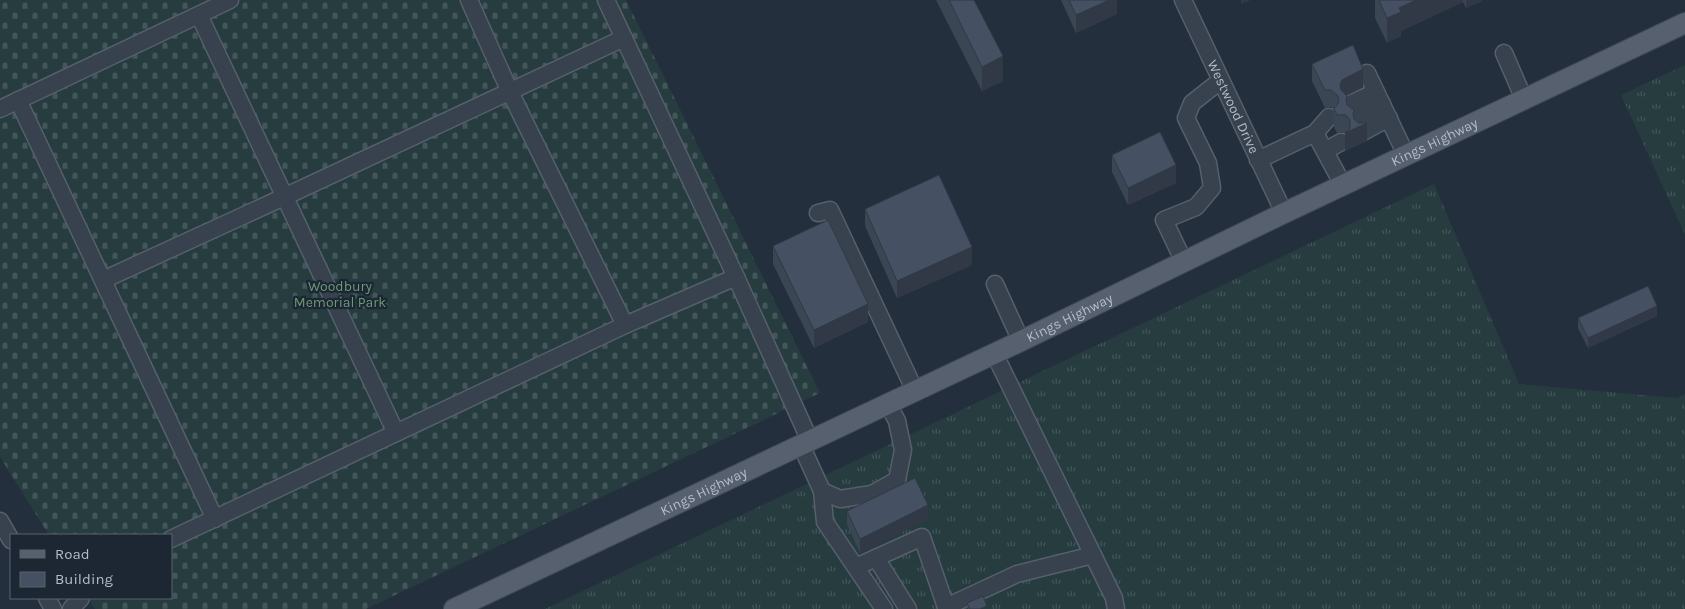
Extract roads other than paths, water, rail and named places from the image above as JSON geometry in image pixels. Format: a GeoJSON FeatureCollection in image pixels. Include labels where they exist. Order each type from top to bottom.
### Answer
{"type":"FeatureCollection","features":[{"type":"Feature","properties":{"kind":"main road","name":"Kings Highway"},"geometry":{"type":"LineString","coordinates":[[454,609],[1021,341],[1284,213],[1685,23]]}},
{"type":"Feature","properties":{"kind":"street"},"geometry":{"type":"LineString","coordinates":[[0,109],[230,0]]}},
{"type":"Feature","properties":{"kind":"street"},"geometry":{"type":"LineString","coordinates":[[469,0],[510,92],[625,325]]}},
{"type":"Feature","properties":{"kind":"street"},"geometry":{"type":"LineString","coordinates":[[606,0],[736,277],[805,443],[822,491],[825,522],[884,609]]}},
{"type":"Feature","properties":{"kind":"street","name":"Westwood Drive"},"geometry":{"type":"LineString","coordinates":[[1183,0],[1284,213]]}},
{"type":"Feature","properties":{"kind":"street"},"geometry":{"type":"LineString","coordinates":[[199,15],[396,434]]}},
{"type":"Feature","properties":{"kind":"street"},"geometry":{"type":"LineString","coordinates":[[102,280],[624,38]]}},
{"type":"Feature","properties":{"kind":"street"},"geometry":{"type":"LineString","coordinates":[[1504,53],[1524,99]]}},
{"type":"Feature","properties":{"kind":"street"},"geometry":{"type":"LineString","coordinates":[[1367,73],[1406,155]]}},
{"type":"Feature","properties":{"kind":"street"},"geometry":{"type":"LineString","coordinates":[[1184,262],[1164,220],[1196,207],[1212,188],[1208,163],[1186,118],[1192,103],[1220,81]]}},
{"type":"Feature","properties":{"kind":"street"},"geometry":{"type":"LineString","coordinates":[[18,100],[215,519]]}},
{"type":"Feature","properties":{"kind":"street"},"geometry":{"type":"LineString","coordinates":[[1382,105],[1357,118],[1382,105]]}},
{"type":"Feature","properties":{"kind":"street"},"geometry":{"type":"LineString","coordinates":[[1258,160],[1320,141],[1335,130],[1320,141]]}},
{"type":"Feature","properties":{"kind":"street"},"geometry":{"type":"LineString","coordinates":[[1320,141],[1343,185]]}},
{"type":"Feature","properties":{"kind":"street"},"geometry":{"type":"LineString","coordinates":[[818,213],[830,210],[915,391]]}},
{"type":"Feature","properties":{"kind":"street"},"geometry":{"type":"LineString","coordinates":[[172,539],[625,325],[736,277]]}},
{"type":"Feature","properties":{"kind":"street"},"geometry":{"type":"LineString","coordinates":[[995,284],[1021,341]]}},
{"type":"Feature","properties":{"kind":"street"},"geometry":{"type":"LineString","coordinates":[[994,353],[1114,598],[1116,609]]}},
{"type":"Feature","properties":{"kind":"street"},"geometry":{"type":"LineString","coordinates":[[822,491],[840,499],[872,494],[897,480],[903,450],[897,421],[888,404]]}},
{"type":"Feature","properties":{"kind":"street"},"geometry":{"type":"LineString","coordinates":[[0,521],[10,538]]}},
{"type":"Feature","properties":{"kind":"street"},"geometry":{"type":"LineString","coordinates":[[856,567],[922,537],[945,608],[1016,574],[1092,555]]}},
{"type":"Feature","properties":{"kind":"street"},"geometry":{"type":"LineString","coordinates":[[876,558],[908,609]]}},
{"type":"Feature","properties":{"kind":"street"},"geometry":{"type":"LineString","coordinates":[[71,609],[80,599]]}},
{"type":"Feature","properties":{"kind":"park label","name":"Woodbury Memorial Park"},"geometry":{"type":"Point","coordinates":[340,294]}}]}
